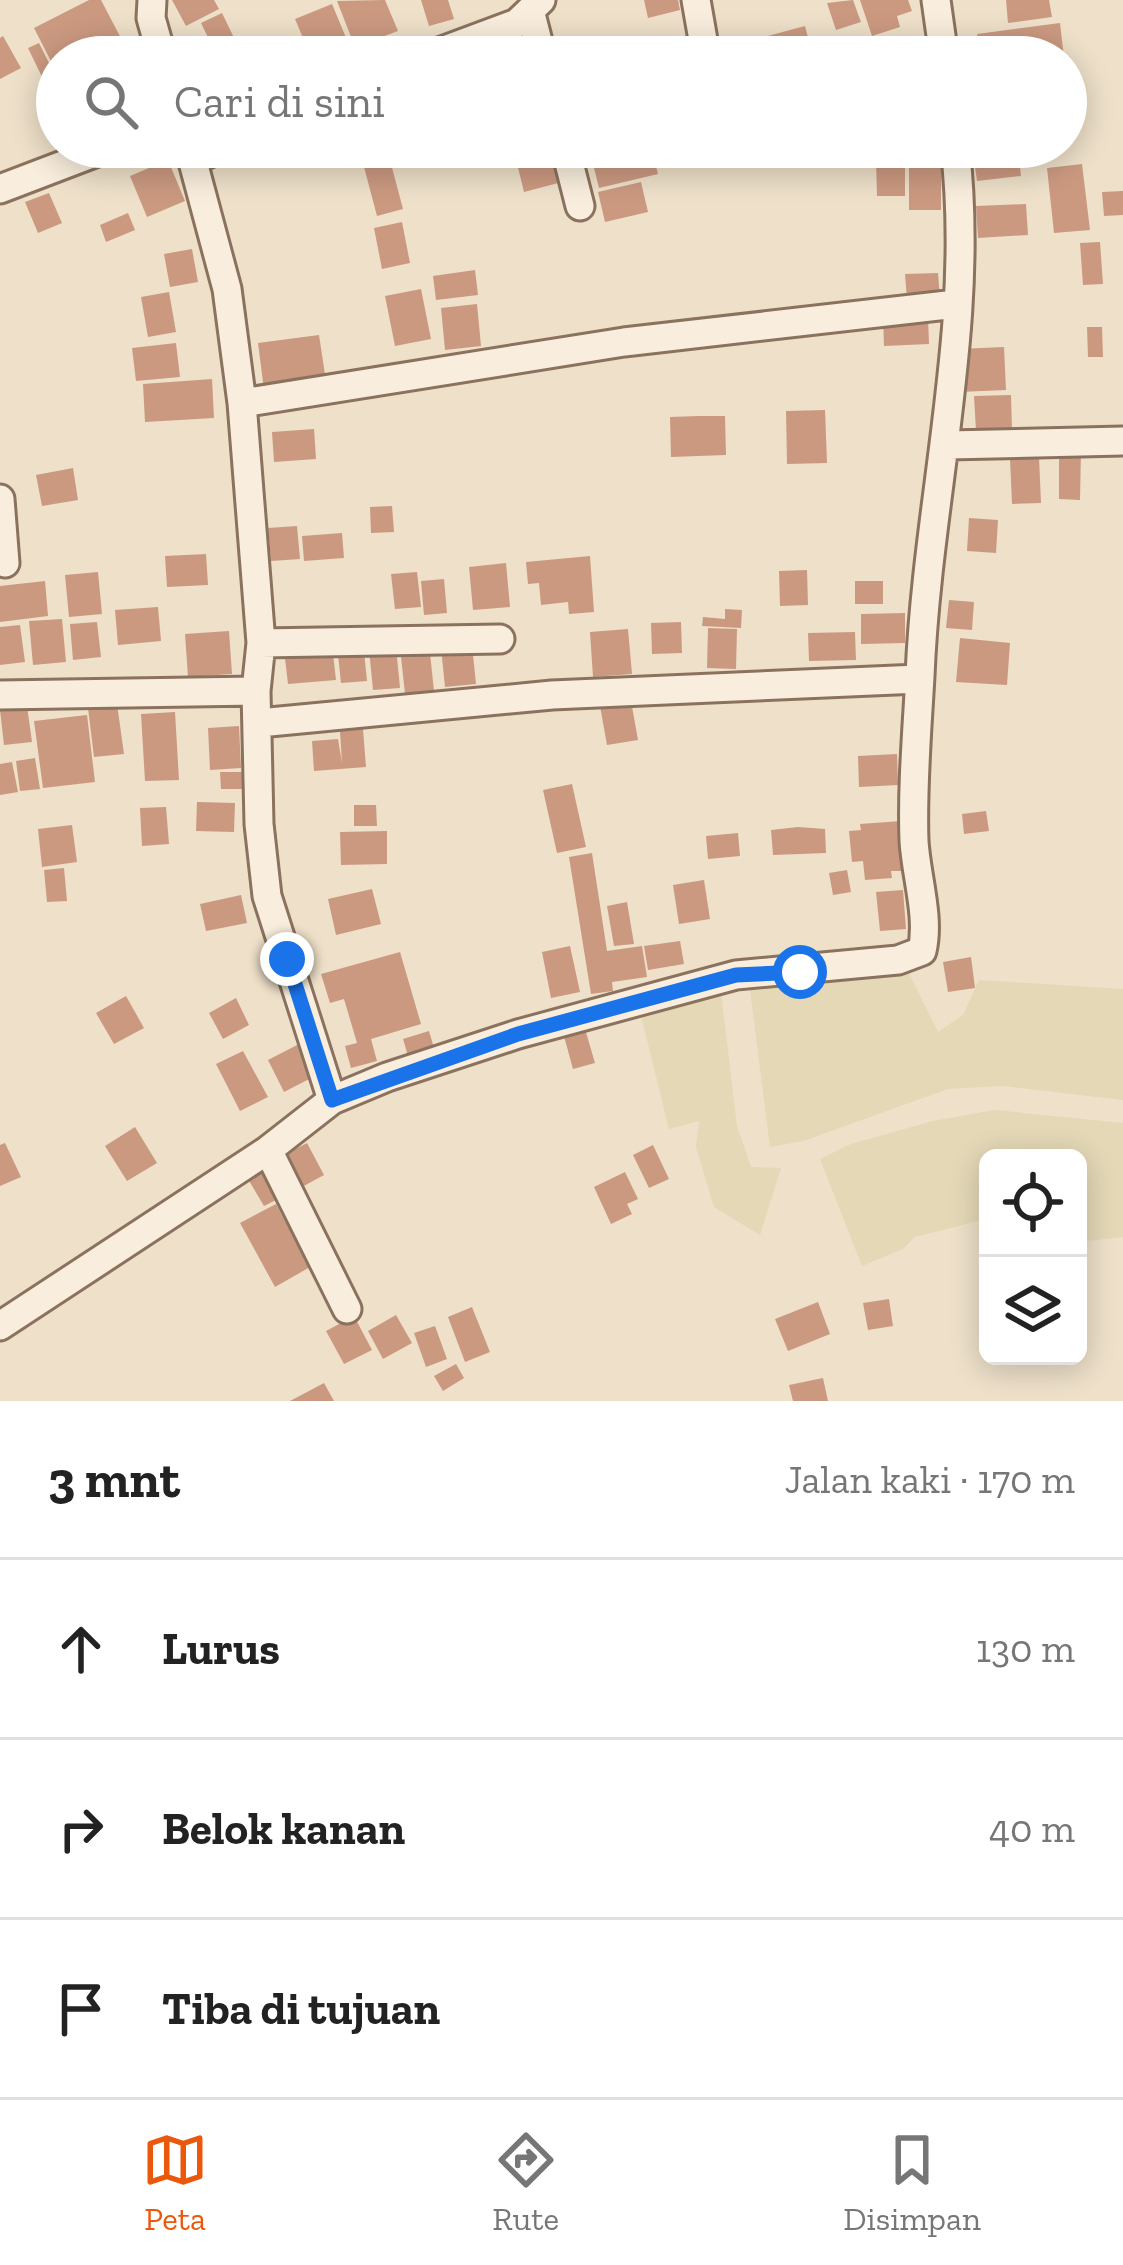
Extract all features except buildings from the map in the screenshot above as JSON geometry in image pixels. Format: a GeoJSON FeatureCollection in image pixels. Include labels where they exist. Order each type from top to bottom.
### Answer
{"type":"FeatureCollection","features":[{"type":"Feature","properties":{"kind":"street"},"geometry":{"type":"LineString","coordinates":[[152,0],[157,36]]}},
{"type":"Feature","properties":{"kind":"street"},"geometry":{"type":"LineString","coordinates":[[696,0],[702,36]]}},
{"type":"Feature","properties":{"kind":"street"},"geometry":{"type":"LineString","coordinates":[[944,2],[944,36]]}},
{"type":"Feature","properties":{"kind":"street"},"geometry":{"type":"LineString","coordinates":[[472,36],[536,7]]}},
{"type":"Feature","properties":{"kind":"street"},"geometry":{"type":"LineString","coordinates":[[0,189],[55,168]]}},
{"type":"Feature","properties":{"kind":"street"},"geometry":{"type":"LineString","coordinates":[[195,168],[227,289],[242,403],[261,643],[256,691],[259,824],[267,896],[332,1100]]}},
{"type":"Feature","properties":{"kind":"street"},"geometry":{"type":"LineString","coordinates":[[570,168],[580,206]]}},
{"type":"Feature","properties":{"kind":"street"},"geometry":{"type":"LineString","coordinates":[[0,1326],[268,1150],[332,1100],[518,1034],[736,975],[915,956],[924,941],[914,839],[922,622],[948,445],[962,205],[958,168]]}},
{"type":"Feature","properties":{"kind":"street"},"geometry":{"type":"LineString","coordinates":[[242,403],[624,342],[956,304]]}},
{"type":"Feature","properties":{"kind":"street"},"geometry":{"type":"LineString","coordinates":[[948,445],[1123,441]]}},
{"type":"Feature","properties":{"kind":"street"},"geometry":{"type":"LineString","coordinates":[[0,499],[5,563]]}},
{"type":"Feature","properties":{"kind":"street"},"geometry":{"type":"LineString","coordinates":[[261,643],[500,639]]}},
{"type":"Feature","properties":{"kind":"street"},"geometry":{"type":"LineString","coordinates":[[259,723],[552,695],[920,679]]}},
{"type":"Feature","properties":{"kind":"street"},"geometry":{"type":"LineString","coordinates":[[0,695],[256,691]]}},
{"type":"Feature","properties":{"kind":"street"},"geometry":{"type":"LineString","coordinates":[[268,1150],[347,1309]]}},
{"type":"Feature","properties":{"kind":"shaded area"},"geometry":{"type":"Polygon","coordinates":[[[906,967],[938,1032],[963,1015],[979,980],[1123,989],[1123,1100],[1002,1086],[948,1089],[803,1141],[770,1147],[749,982],[906,967]]]}},
{"type":"Feature","properties":{"kind":"shaded area"},"geometry":{"type":"Polygon","coordinates":[[[720,984],[737,1126],[751,1167],[781,1168],[760,1235],[714,1207],[696,1147],[699,1121],[669,1129],[640,1011],[720,984]]]}},
{"type":"Feature","properties":{"kind":"shaded area"},"geometry":{"type":"Polygon","coordinates":[[[995,1110],[1123,1123],[1123,1237],[1087,1241],[1087,1149],[979,1149],[979,1222],[915,1237],[903,1249],[862,1266],[820,1159],[851,1144],[995,1110]]]}},
{"type":"Feature","properties":{"kind":"route"},"geometry":{"type":"LineString","coordinates":[[287,959],[332,1100],[518,1034],[736,975],[800,972]]}}]}
